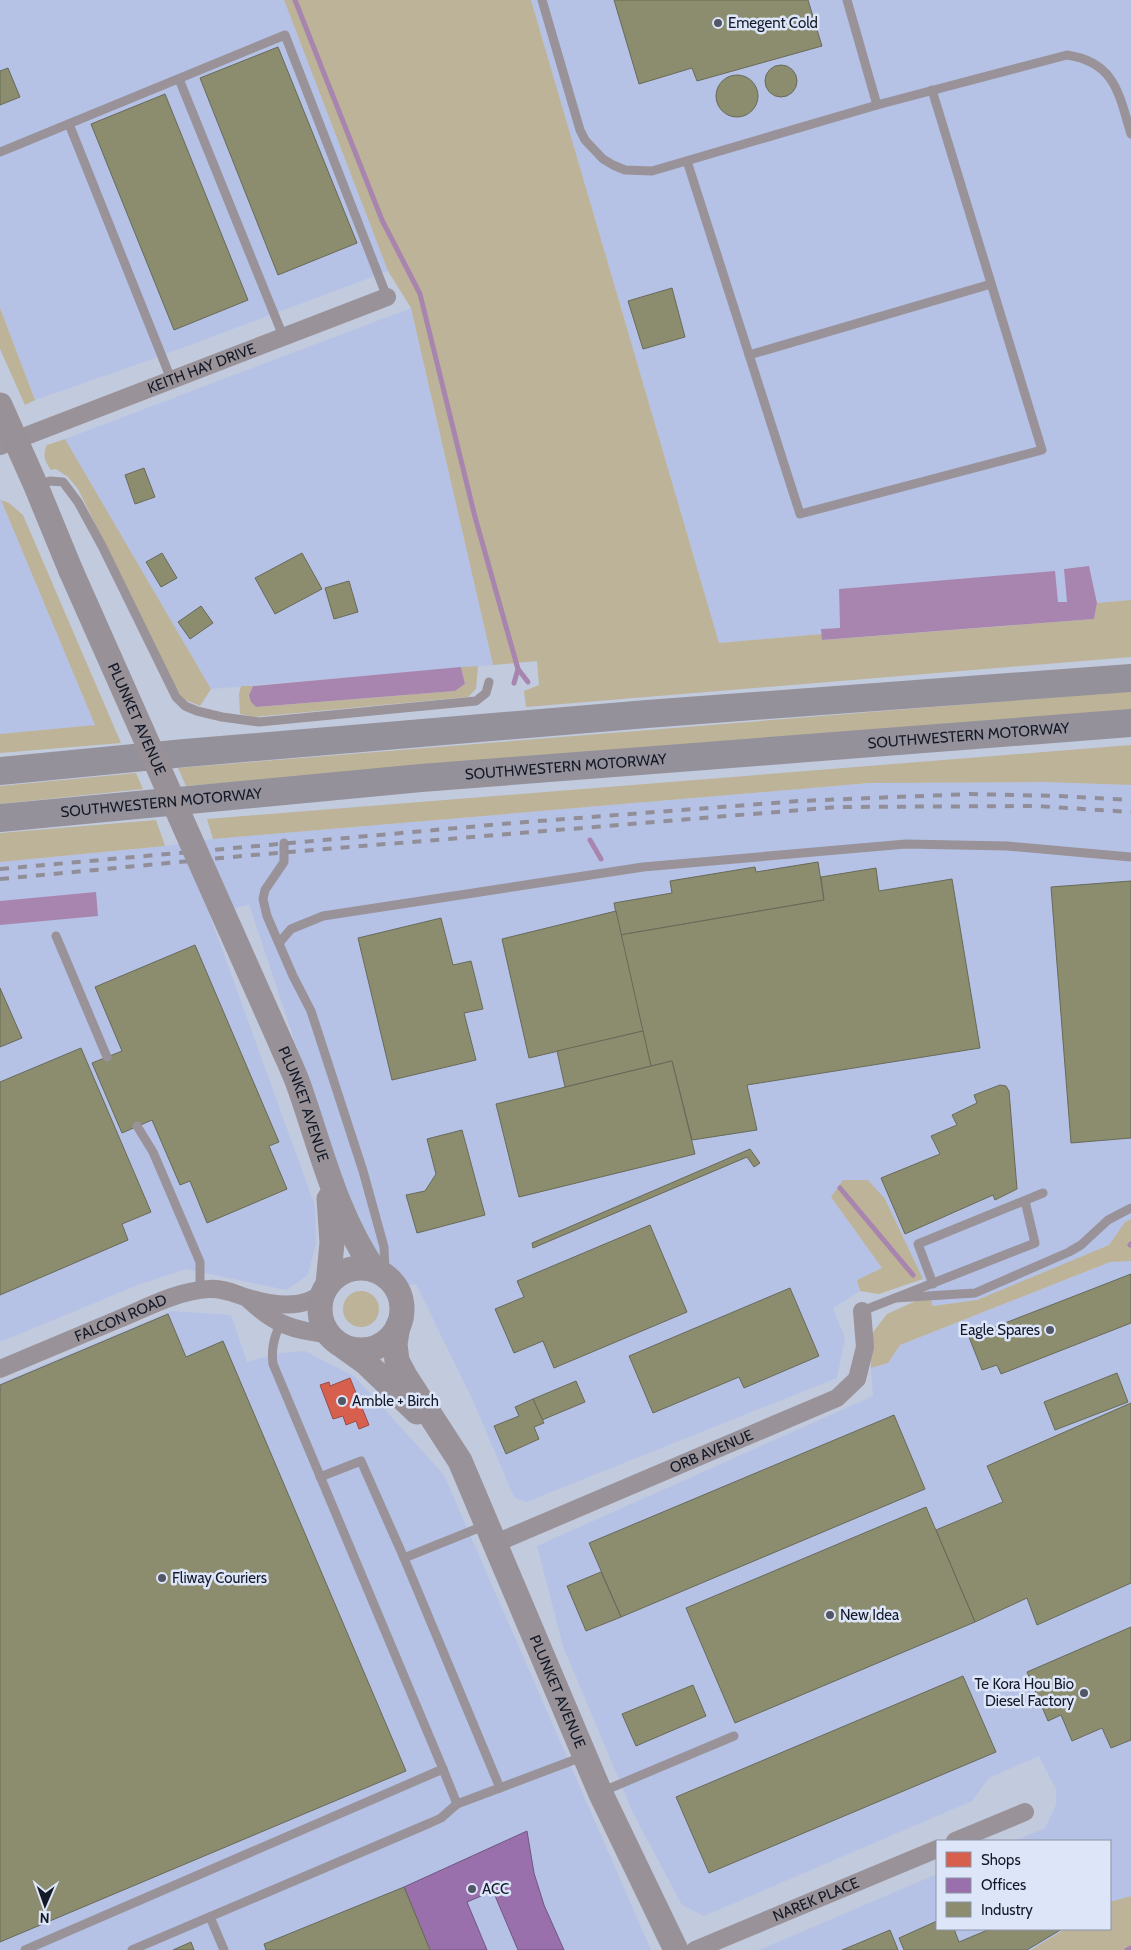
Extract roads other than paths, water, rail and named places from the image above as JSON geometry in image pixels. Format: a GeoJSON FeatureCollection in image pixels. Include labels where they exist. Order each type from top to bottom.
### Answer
{"type":"FeatureCollection","features":[{"type":"Feature","properties":{"kind":"highway"},"geometry":{"type":"LineString","coordinates":[[0,771],[185,753],[647,714],[1131,678]]}},
{"type":"Feature","properties":{"kind":"highway","name":"SOUTHWESTERN MOTORWAY"},"geometry":{"type":"LineString","coordinates":[[0,818],[421,778],[1131,723]]}},
{"type":"Feature","properties":{"kind":"main road","name":"PLUNKET AVENUE"},"geometry":{"type":"LineString","coordinates":[[0,405],[8,442],[36,486],[71,571],[299,1086],[327,1174],[349,1230],[379,1273]]}},
{"type":"Feature","properties":{"kind":"main road","name":"PLUNKET AVENUE"},"geometry":{"type":"LineString","coordinates":[[326,1287],[332,1242],[327,1174]]}},
{"type":"Feature","properties":{"kind":"main road"},"geometry":{"type":"LineString","coordinates":[[361,1268],[379,1273],[395,1286],[400,1298],[402,1312],[398,1326],[392,1336],[376,1347],[357,1350],[336,1341],[323,1324],[320,1313],[320,1302],[326,1287],[338,1275],[349,1270],[361,1268]]}},
{"type":"Feature","properties":{"kind":"main road","name":"PLUNKET AVENUE"},"geometry":{"type":"LineString","coordinates":[[398,1326],[395,1344],[397,1361],[441,1434],[460,1461],[600,1792],[676,1950]]}},
{"type":"Feature","properties":{"kind":"main road","name":"PLUNKET AVENUE"},"geometry":{"type":"LineString","coordinates":[[336,1341],[365,1362],[399,1397],[441,1434]]}},
{"type":"Feature","properties":{"kind":"street","name":"KEITH HAY DRIVE"},"geometry":{"type":"LineString","coordinates":[[8,442],[387,297]]}},
{"type":"Feature","properties":{"kind":"street","name":"FALCON ROAD"},"geometry":{"type":"LineString","coordinates":[[0,1369],[164,1300],[200,1290],[225,1290],[247,1298],[290,1305],[308,1302],[318,1297],[326,1287]]}},
{"type":"Feature","properties":{"kind":"street","name":"FALCON ROAD"},"geometry":{"type":"LineString","coordinates":[[247,1298],[262,1312],[280,1324],[336,1341]]}},
{"type":"Feature","properties":{"kind":"street","name":"ORB AVENUE"},"geometry":{"type":"LineString","coordinates":[[492,1533],[837,1398],[856,1379],[865,1347],[862,1311]]}},
{"type":"Feature","properties":{"kind":"street"},"geometry":{"type":"LineString","coordinates":[[957,1840],[1025,1812]]}},
{"type":"Feature","properties":{"kind":"street","name":"NAREK PLACE"},"geometry":{"type":"LineString","coordinates":[[695,1950],[936,1849]]}},
{"type":"Feature","properties":{"kind":"lane"},"geometry":{"type":"LineString","coordinates":[[542,0],[580,130],[585,140],[598,154],[613,165],[625,170],[652,171],[877,105],[1067,55],[1077,56],[1101,67],[1109,75],[1118,91],[1131,134]]}},
{"type":"Feature","properties":{"kind":"lane"},"geometry":{"type":"LineString","coordinates":[[846,0],[877,105]]}},
{"type":"Feature","properties":{"kind":"lane"},"geometry":{"type":"LineString","coordinates":[[0,152],[285,35],[387,297]]}},
{"type":"Feature","properties":{"kind":"lane"},"geometry":{"type":"LineString","coordinates":[[179,79],[283,336]]}},
{"type":"Feature","properties":{"kind":"lane"},"geometry":{"type":"LineString","coordinates":[[687,161],[800,514],[1042,450],[932,90]]}},
{"type":"Feature","properties":{"kind":"lane"},"geometry":{"type":"LineString","coordinates":[[69,124],[171,379]]}},
{"type":"Feature","properties":{"kind":"lane"},"geometry":{"type":"LineString","coordinates":[[749,355],[991,284]]}},
{"type":"Feature","properties":{"kind":"lane"},"geometry":{"type":"LineString","coordinates":[[36,486],[50,481],[63,482],[78,502],[102,546],[176,697],[185,706],[222,717],[259,722],[476,700],[486,692],[489,682]]}},
{"type":"Feature","properties":{"kind":"lane"},"geometry":{"type":"LineString","coordinates":[[284,843],[284,862],[266,890],[263,899],[268,916],[293,976],[311,1011],[360,1162],[384,1247],[379,1273]]}},
{"type":"Feature","properties":{"kind":"lane"},"geometry":{"type":"LineString","coordinates":[[279,943],[291,929],[323,916],[643,867],[906,844],[1007,846],[1131,857]]}},
{"type":"Feature","properties":{"kind":"lane"},"geometry":{"type":"LineString","coordinates":[[56,936],[107,1057]]}},
{"type":"Feature","properties":{"kind":"lane"},"geometry":{"type":"LineString","coordinates":[[137,1126],[153,1152],[200,1262],[200,1290]]}},
{"type":"Feature","properties":{"kind":"lane"},"geometry":{"type":"LineString","coordinates":[[932,1284],[918,1244],[1043,1194]]}},
{"type":"Feature","properties":{"kind":"lane"},"geometry":{"type":"LineString","coordinates":[[862,1311],[1035,1242],[1025,1201]]}},
{"type":"Feature","properties":{"kind":"lane"},"geometry":{"type":"LineString","coordinates":[[895,1298],[974,1293],[1069,1252],[1081,1245],[1108,1220],[1131,1208]]}},
{"type":"Feature","properties":{"kind":"lane"},"geometry":{"type":"LineString","coordinates":[[280,1324],[271,1352],[273,1364],[458,1804]]}},
{"type":"Feature","properties":{"kind":"lane"},"geometry":{"type":"LineString","coordinates":[[320,1477],[360,1461],[404,1558],[500,1788]]}},
{"type":"Feature","properties":{"kind":"lane"},"geometry":{"type":"LineString","coordinates":[[404,1558],[492,1533]]}},
{"type":"Feature","properties":{"kind":"lane"},"geometry":{"type":"LineString","coordinates":[[600,1792],[734,1736]]}},
{"type":"Feature","properties":{"kind":"lane"},"geometry":{"type":"LineString","coordinates":[[132,1950],[441,1818],[458,1804],[585,1756]]}},
{"type":"Feature","properties":{"kind":"lane"},"geometry":{"type":"LineString","coordinates":[[25,1950],[443,1770]]}},
{"type":"Feature","properties":{"kind":"lane"},"geometry":{"type":"LineString","coordinates":[[210,1917],[224,1950]]}},
{"type":"Feature","properties":{"kind":"waterway"},"geometry":{"type":"LineString","coordinates":[[295,0],[382,220],[420,294],[475,517],[518,669]]}},
{"type":"Feature","properties":{"kind":"waterway"},"geometry":{"type":"LineString","coordinates":[[514,683],[518,669],[528,682]]}},
{"type":"Feature","properties":{"kind":"waterway"},"geometry":{"type":"LineString","coordinates":[[590,840],[601,859]]}},
{"type":"Feature","properties":{"kind":"waterway"},"geometry":{"type":"LineString","coordinates":[[840,1188],[913,1275]]}},
{"type":"Feature","properties":{"kind":"waterway"},"geometry":{"type":"LineString","coordinates":[[1127,1950],[1131,1948]]}},
{"type":"Feature","properties":{"kind":"railway"},"geometry":{"type":"LineString","coordinates":[[0,869],[513,823],[799,801],[970,794],[1131,800]]}},
{"type":"Feature","properties":{"kind":"railway"},"geometry":{"type":"LineString","coordinates":[[0,879],[253,855],[837,807],[1036,806],[1131,812]]}},
{"type":"Feature","properties":{"kind":"place","name":"Emegent Cold"},"geometry":{"type":"Point","coordinates":[718,23]}},
{"type":"Feature","properties":{"kind":"place","name":"Eagle Spares"},"geometry":{"type":"Point","coordinates":[1050,1330]}},
{"type":"Feature","properties":{"kind":"place","name":"Amble + Birch"},"geometry":{"type":"Point","coordinates":[342,1401]}},
{"type":"Feature","properties":{"kind":"place","name":"Fliway Couriers"},"geometry":{"type":"Point","coordinates":[162,1578]}},
{"type":"Feature","properties":{"kind":"place","name":"New Idea"},"geometry":{"type":"Point","coordinates":[830,1615]}},
{"type":"Feature","properties":{"kind":"place","name":"Te Kora Hou Bio Diesel Factory"},"geometry":{"type":"Point","coordinates":[1084,1693]}},
{"type":"Feature","properties":{"kind":"place","name":"ACC"},"geometry":{"type":"Point","coordinates":[472,1889]}}]}
